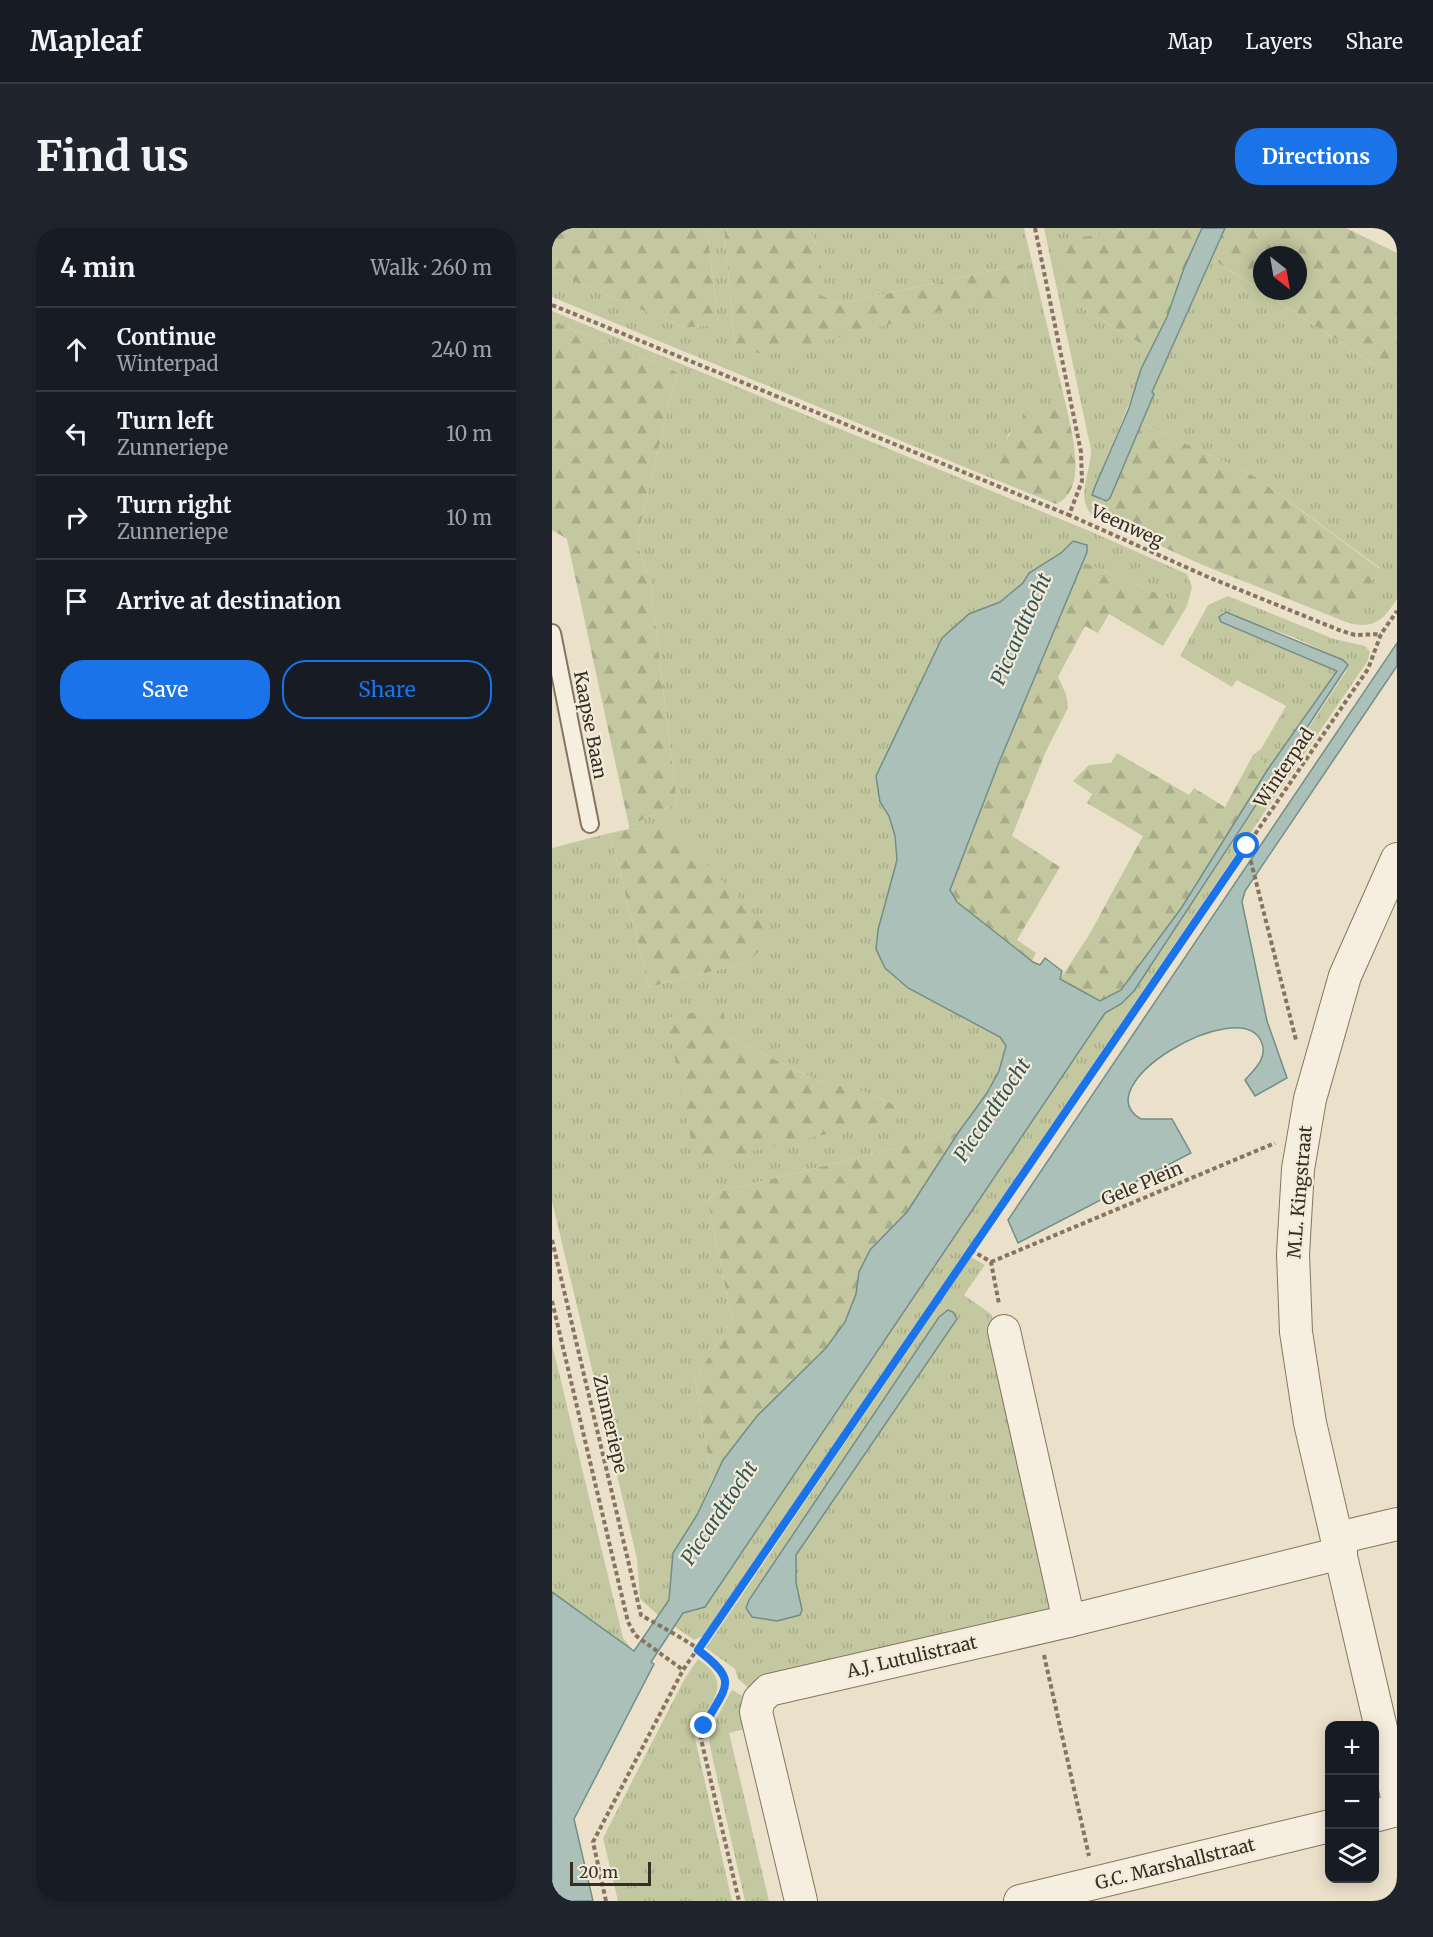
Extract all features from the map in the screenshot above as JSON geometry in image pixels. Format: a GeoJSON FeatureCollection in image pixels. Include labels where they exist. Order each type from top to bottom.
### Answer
{"type":"FeatureCollection","features":[{"type":"Feature","properties":{"kind":"street","name":"M.L. Kingstraat"},"geometry":{"type":"LineString","coordinates":[[1397,859],[1345,976],[1303,1131],[1293,1254],[1296,1332],[1310,1423],[1397,1797]]}},
{"type":"Feature","properties":{"kind":"street"},"geometry":{"type":"LineString","coordinates":[[1004,1331],[1069,1621]]}},
{"type":"Feature","properties":{"kind":"street"},"geometry":{"type":"LineString","coordinates":[[1339,1546],[1397,1524]]}},
{"type":"Feature","properties":{"kind":"street","name":"A.J. Lutulistraat"},"geometry":{"type":"LineString","coordinates":[[801,1901],[756,1712],[759,1700],[769,1690],[1069,1621],[1339,1546]]}},
{"type":"Feature","properties":{"kind":"street"},"geometry":{"type":"LineString","coordinates":[[1379,1815],[1397,1810]]}},
{"type":"Feature","properties":{"kind":"street","name":"G.C. Marshallstraat"},"geometry":{"type":"LineString","coordinates":[[1020,1901],[1325,1827]]}},
{"type":"Feature","properties":{"kind":"lane","name":"Kaapse Baan"},"geometry":{"type":"LineString","coordinates":[[552,633],[590,824]]}},
{"type":"Feature","properties":{"kind":"path","name":"Veenweg"},"geometry":{"type":"LineString","coordinates":[[1035,228],[1081,452],[1082,481],[1069,515],[1208,577],[1339,630],[1355,635],[1382,634]]}},
{"type":"Feature","properties":{"kind":"path"},"geometry":{"type":"LineString","coordinates":[[552,305],[1069,515]]}},
{"type":"Feature","properties":{"kind":"path","name":"Winterpad"},"geometry":{"type":"LineString","coordinates":[[606,1901],[593,1842],[683,1670],[1368,669],[1382,634],[1397,611]]}},
{"type":"Feature","properties":{"kind":"path"},"geometry":{"type":"LineString","coordinates":[[1247,846],[1296,1042]]}},
{"type":"Feature","properties":{"kind":"path","name":"Gele Plein"},"geometry":{"type":"LineString","coordinates":[[991,1262],[1303,1131]]}},
{"type":"Feature","properties":{"kind":"path","name":"Zunneriepe"},"geometry":{"type":"LineString","coordinates":[[552,1240],[641,1615],[698,1650]]}},
{"type":"Feature","properties":{"kind":"path"},"geometry":{"type":"LineString","coordinates":[[971,1250],[991,1262],[1004,1331]]}},
{"type":"Feature","properties":{"kind":"path"},"geometry":{"type":"LineString","coordinates":[[552,1301],[628,1622],[635,1635],[683,1670]]}},
{"type":"Feature","properties":{"kind":"path"},"geometry":{"type":"LineString","coordinates":[[1038,1628],[1095,1883]]}},
{"type":"Feature","properties":{"kind":"path"},"geometry":{"type":"LineString","coordinates":[[698,1650],[719,1666],[726,1679],[723,1694],[704,1726],[701,1739],[739,1901]]}},
{"type":"Feature","properties":{"kind":"green space"},"geometry":{"type":"Polygon","coordinates":[[[552,228],[707,228],[718,324],[685,328],[552,272],[552,228]]]}},
{"type":"Feature","properties":{"kind":"green space"},"geometry":{"type":"Polygon","coordinates":[[[707,228],[724,228],[735,347],[1027,289],[1023,264],[839,304],[821,295],[821,258],[809,228],[1024,228],[1068,414],[1056,409],[1009,433],[991,478],[552,297],[552,272],[685,328],[718,324],[707,228]]]}},
{"type":"Feature","properties":{"kind":"green space"},"geometry":{"type":"Polygon","coordinates":[[[724,228],[809,228],[821,258],[821,295],[839,304],[1023,264],[1027,289],[769,355],[735,348],[724,228]]]}},
{"type":"Feature","properties":{"kind":"green space"},"geometry":{"type":"Polygon","coordinates":[[[1044,228],[1132,228],[1055,242],[1065,297],[1151,350],[1094,489],[1100,500],[1092,515],[1087,508],[1084,493],[1091,450],[1044,228]]]}},
{"type":"Feature","properties":{"kind":"green space"},"geometry":{"type":"Polygon","coordinates":[[[1132,228],[1202,228],[1151,350],[1065,297],[1054,242],[1132,228]]]}},
{"type":"Feature","properties":{"kind":"green space"},"geometry":{"type":"Polygon","coordinates":[[[1225,228],[1346,228],[1397,253],[1397,379],[1275,300],[1307,300],[1307,246],[1253,246],[1253,286],[1212,259],[1225,228]]]}},
{"type":"Feature","properties":{"kind":"green space"},"geometry":{"type":"Polygon","coordinates":[[[1212,259],[1253,286],[1253,300],[1275,300],[1397,379],[1397,599],[1387,613],[1370,624],[1346,622],[1380,568],[1254,476],[1142,423],[1154,394],[1152,393],[1212,259]]]}},
{"type":"Feature","properties":{"kind":"green space"},"geometry":{"type":"Polygon","coordinates":[[[552,311],[1092,532],[1187,574],[1192,587],[1187,606],[1083,562],[1087,552],[1069,544],[1061,553],[1029,573],[1023,583],[1000,602],[969,614],[880,802],[889,816],[895,836],[908,988],[1000,1037],[1006,1045],[999,1071],[987,1093],[958,1133],[714,1193],[708,1202],[732,1320],[695,1379],[712,1480],[697,1515],[673,1553],[669,1600],[658,1615],[640,1599],[637,1559],[552,1201],[552,848],[610,833],[649,987],[749,962],[673,831],[629,829],[629,826],[677,804],[650,579],[638,548],[639,530],[677,372],[552,321],[552,311]],[[667,1018],[902,1117],[893,1104],[849,1086],[829,1086],[729,1037],[667,1018]]]}},
{"type":"Feature","properties":{"kind":"green space"},"geometry":{"type":"Polygon","coordinates":[[[552,321],[677,372],[639,530],[638,548],[650,579],[677,804],[629,826],[567,539],[552,530],[552,321]]]}},
{"type":"Feature","properties":{"kind":"green space"},"geometry":{"type":"Polygon","coordinates":[[[1038,407],[1056,409],[1068,414],[1073,437],[1076,464],[1072,488],[1066,497],[1056,504],[991,478],[1013,428],[1028,413],[1038,407]]]}},
{"type":"Feature","properties":{"kind":"green space"},"geometry":{"type":"Polygon","coordinates":[[[1142,423],[1254,476],[1380,569],[1346,622],[1205,566],[1092,515],[1100,500],[1106,501],[1110,497],[1142,423]]]}},
{"type":"Feature","properties":{"kind":"green space"},"geometry":{"type":"Polygon","coordinates":[[[1083,562],[1187,606],[1163,646],[1109,614],[1098,633],[1085,626],[1058,677],[1066,694],[1068,708],[1046,751],[1012,836],[1060,867],[1017,940],[1036,953],[1032,961],[956,902],[950,890],[998,765],[1083,562]]]}},
{"type":"Feature","properties":{"kind":"green space"},"geometry":{"type":"Polygon","coordinates":[[[1228,596],[1334,639],[1365,646],[1370,652],[1367,662],[703,1636],[694,1640],[674,1626],[1105,1013],[1121,1004],[1134,991],[1345,673],[1348,666],[1343,660],[1293,637],[1222,612],[1221,622],[1337,671],[1270,767],[1253,755],[1261,749],[1286,706],[1237,680],[1232,687],[1180,656],[1208,605],[1228,596]]]}},
{"type":"Feature","properties":{"kind":"green space"},"geometry":{"type":"Polygon","coordinates":[[[1117,753],[1189,795],[1194,788],[1225,807],[1253,755],[1270,767],[1182,907],[1129,981],[1114,995],[1100,1001],[1060,979],[1089,935],[1143,836],[1087,803],[1092,794],[1073,781],[1089,765],[1111,763],[1117,753]]]}},
{"type":"Feature","properties":{"kind":"green space"},"geometry":{"type":"Polygon","coordinates":[[[629,829],[673,830],[774,934],[749,962],[649,987],[610,833],[629,829]]]}},
{"type":"Feature","properties":{"kind":"green space"},"geometry":{"type":"Polygon","coordinates":[[[722,1006],[729,1037],[829,1086],[849,1086],[893,1104],[902,1117],[713,1160],[693,1150],[667,1018],[722,1006]]]}},
{"type":"Feature","properties":{"kind":"green space"},"geometry":{"type":"Polygon","coordinates":[[[958,1133],[907,1212],[870,1250],[859,1272],[856,1294],[845,1322],[826,1348],[723,1460],[712,1480],[695,1379],[732,1320],[708,1202],[714,1193],[958,1133]]]}},
{"type":"Feature","properties":{"kind":"green space"},"geometry":{"type":"Polygon","coordinates":[[[971,1257],[985,1265],[964,1295],[991,1314],[1060,1612],[750,1689],[738,1679],[735,1669],[706,1648],[971,1257]],[[939,1317],[749,1599],[746,1608],[800,1615],[802,1610],[796,1583],[796,1555],[898,1404],[939,1317]]]}},
{"type":"Feature","properties":{"kind":"green space"},"geometry":{"type":"Polygon","coordinates":[[[552,1344],[623,1638],[633,1651],[552,1592],[552,1344]]]}},
{"type":"Feature","properties":{"kind":"green space"},"geometry":{"type":"Polygon","coordinates":[[[698,1659],[710,1669],[716,1678],[715,1696],[695,1738],[732,1901],[618,1901],[603,1838],[685,1678],[698,1659]]]}},
{"type":"Feature","properties":{"kind":"green space"},"geometry":{"type":"Polygon","coordinates":[[[732,1690],[745,1697],[749,1728],[729,1733],[769,1901],[745,1901],[709,1742],[713,1724],[732,1690]]]}},
{"type":"Feature","properties":{"kind":"water"},"geometry":{"type":"Polygon","coordinates":[[[1202,228],[1225,228],[1152,392],[1154,394],[1110,498],[1106,501],[1092,495],[1094,489],[1129,408],[1141,369],[1167,317],[1184,268],[1202,228]]]}},
{"type":"Feature","properties":{"kind":"water","name":"Piccardttocht"},"geometry":{"type":"Polygon","coordinates":[[[1073,541],[1087,545],[1087,552],[998,765],[950,890],[957,902],[1033,962],[1040,965],[1045,958],[1062,971],[1060,979],[1100,1001],[1121,990],[1182,907],[1268,769],[1337,671],[1221,622],[1219,617],[1226,612],[1343,660],[1348,665],[1134,991],[1121,1004],[1105,1013],[705,1607],[683,1613],[651,1662],[654,1664],[574,1819],[593,1901],[552,1901],[552,1592],[634,1651],[669,1600],[673,1553],[697,1515],[723,1460],[757,1416],[826,1348],[845,1322],[856,1294],[859,1272],[870,1250],[907,1212],[987,1093],[999,1071],[1006,1046],[1000,1037],[908,988],[885,968],[876,949],[878,930],[897,860],[895,836],[889,816],[880,802],[876,776],[942,638],[969,614],[1000,602],[1023,583],[1029,573],[1061,553],[1073,541]]]}},
{"type":"Feature","properties":{"kind":"water"},"geometry":{"type":"Polygon","coordinates":[[[1397,643],[1397,666],[1245,891],[1242,902],[1267,1021],[1287,1078],[1255,1096],[1245,1080],[1262,1058],[1263,1047],[1261,1041],[1247,1030],[1225,1029],[1198,1036],[1171,1050],[1148,1067],[1132,1086],[1129,1104],[1141,1119],[1172,1119],[1191,1153],[1018,1243],[1008,1220],[1397,643]]]}},
{"type":"Feature","properties":{"kind":"water"},"geometry":{"type":"Polygon","coordinates":[[[948,1310],[953,1312],[957,1319],[796,1555],[796,1583],[802,1610],[800,1615],[777,1621],[752,1617],[746,1608],[749,1600],[939,1317],[948,1310]]]}},
{"type":"Feature","properties":{"kind":"route"},"geometry":{"type":"LineString","coordinates":[[704,1726],[723,1694],[726,1679],[719,1666],[698,1650],[1247,846]]}}]}
